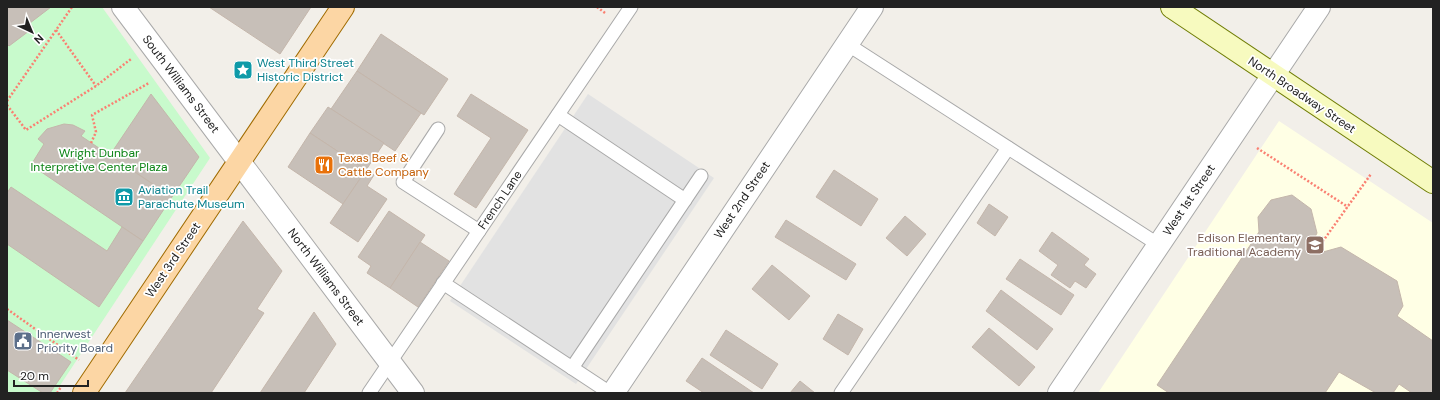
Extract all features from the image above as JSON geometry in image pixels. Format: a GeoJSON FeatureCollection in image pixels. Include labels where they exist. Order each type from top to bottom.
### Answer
{"type":"FeatureCollection","features":[{"type":"Feature","properties":{"kind":"main road","name":"West 3rd Street"},"geometry":{"type":"LineString","coordinates":[[84,393],[343,7]]}},
{"type":"Feature","properties":{"kind":"street","name":"South Williams Street"},"geometry":{"type":"LineString","coordinates":[[124,7],[240,161]]}},
{"type":"Feature","properties":{"kind":"street","name":"West 2nd Street"},"geometry":{"type":"LineString","coordinates":[[613,393],[872,7]]}},
{"type":"Feature","properties":{"kind":"street","name":"North Broadway Street"},"geometry":{"type":"LineString","coordinates":[[1172,7],[1433,182]]}},
{"type":"Feature","properties":{"kind":"street","name":"West 1st Street"},"geometry":{"type":"LineString","coordinates":[[1059,393],[1319,7]]}},
{"type":"Feature","properties":{"kind":"street","name":"North Williams Street"},"geometry":{"type":"LineString","coordinates":[[240,161],[414,393]]}},
{"type":"Feature","properties":{"kind":"lane","name":"French Lane"},"geometry":{"type":"LineString","coordinates":[[369,393],[631,7]]}},
{"type":"Feature","properties":{"kind":"lane"},"geometry":{"type":"LineString","coordinates":[[847,44],[1159,245]]}},
{"type":"Feature","properties":{"kind":"lane"},"geometry":{"type":"LineString","coordinates":[[558,115],[685,200]]}},
{"type":"Feature","properties":{"kind":"lane"},"geometry":{"type":"LineString","coordinates":[[438,129],[403,182],[479,231]]}},
{"type":"Feature","properties":{"kind":"lane"},"geometry":{"type":"LineString","coordinates":[[841,393],[1008,148]]}},
{"type":"Feature","properties":{"kind":"lane"},"geometry":{"type":"LineString","coordinates":[[572,368],[701,176]]}},
{"type":"Feature","properties":{"kind":"lane"},"geometry":{"type":"LineString","coordinates":[[443,283],[610,393]]}},
{"type":"Feature","properties":{"kind":"path"},"geometry":{"type":"LineString","coordinates":[[7,101],[72,7]]}},
{"type":"Feature","properties":{"kind":"path"},"geometry":{"type":"LineString","coordinates":[[56,30],[96,86]]}},
{"type":"Feature","properties":{"kind":"path"},"geometry":{"type":"LineString","coordinates":[[7,105],[26,130],[96,86],[132,59]]}},
{"type":"Feature","properties":{"kind":"path"},"geometry":{"type":"LineString","coordinates":[[91,143],[96,132],[92,116],[150,83]]}},
{"type":"Feature","properties":{"kind":"path"},"geometry":{"type":"LineString","coordinates":[[1257,148],[1348,207]]}},
{"type":"Feature","properties":{"kind":"path"},"geometry":{"type":"LineString","coordinates":[[1318,248],[1371,174]]}},
{"type":"Feature","properties":{"kind":"path"},"geometry":{"type":"LineString","coordinates":[[7,309],[98,372]]}},
{"type":"Feature","properties":{"kind":"shaded area"},"geometry":{"type":"Polygon","coordinates":[[[588,94],[714,178],[576,384],[450,301],[588,94]]]}},
{"type":"Feature","properties":{"kind":"shaded area","name":"Edison Elementary Traditional Academy"},"geometry":{"type":"Polygon","coordinates":[[[1279,121],[1433,223],[1433,393],[1098,393],[1279,121]]]}},
{"type":"Feature","properties":{"kind":"green space","name":"Wright Dunbar Interpretive Center Plaza"},"geometry":{"type":"Polygon","coordinates":[[[7,7],[102,7],[210,158],[55,393],[7,393],[7,7]]]}},
{"type":"Feature","properties":{"kind":"building"},"geometry":{"type":"Polygon","coordinates":[[[51,7],[30,23],[33,28],[9,46],[7,44],[7,8],[51,7]]]}},
{"type":"Feature","properties":{"kind":"building"},"geometry":{"type":"Polygon","coordinates":[[[209,7],[311,7],[280,54],[209,7]]]}},
{"type":"Feature","properties":{"kind":"building"},"geometry":{"type":"Polygon","coordinates":[[[381,34],[448,79],[424,115],[357,71],[381,34]]]}},
{"type":"Feature","properties":{"kind":"building"},"geometry":{"type":"Polygon","coordinates":[[[357,71],[421,113],[395,151],[331,109],[357,71]]]}},
{"type":"Feature","properties":{"kind":"building"},"geometry":{"type":"Polygon","coordinates":[[[151,94],[199,157],[172,197],[110,155],[151,94]]]}},
{"type":"Feature","properties":{"kind":"building"},"geometry":{"type":"Polygon","coordinates":[[[471,94],[528,130],[476,208],[454,194],[491,138],[457,116],[471,94]]]}},
{"type":"Feature","properties":{"kind":"building"},"geometry":{"type":"Polygon","coordinates":[[[328,107],[384,143],[366,170],[310,133],[328,107]]]}},
{"type":"Feature","properties":{"kind":"building"},"geometry":{"type":"Polygon","coordinates":[[[64,124],[73,125],[85,131],[81,136],[172,197],[143,241],[31,165],[44,144],[38,139],[47,129],[64,124]]]}},
{"type":"Feature","properties":{"kind":"building"},"geometry":{"type":"Polygon","coordinates":[[[310,133],[366,170],[343,204],[288,167],[310,133]]]}},
{"type":"Feature","properties":{"kind":"building"},"geometry":{"type":"Polygon","coordinates":[[[366,170],[374,175],[367,186],[387,199],[358,242],[330,223],[366,170]]]}},
{"type":"Feature","properties":{"kind":"building"},"geometry":{"type":"Polygon","coordinates":[[[834,170],[878,199],[861,226],[816,197],[834,170]]]}},
{"type":"Feature","properties":{"kind":"building"},"geometry":{"type":"Polygon","coordinates":[[[11,187],[107,251],[122,227],[143,241],[99,307],[7,244],[7,193],[11,187]]]}},
{"type":"Feature","properties":{"kind":"building"},"geometry":{"type":"Polygon","coordinates":[[[1292,195],[1311,209],[1317,233],[1312,243],[1323,252],[1341,247],[1397,281],[1403,306],[1397,316],[1433,341],[1433,393],[1412,393],[1399,384],[1393,393],[1376,393],[1339,372],[1325,393],[1169,393],[1157,385],[1259,232],[1258,217],[1271,200],[1292,195]]]}},
{"type":"Feature","properties":{"kind":"building"},"geometry":{"type":"Polygon","coordinates":[[[989,204],[1008,217],[995,236],[977,223],[989,204]]]}},
{"type":"Feature","properties":{"kind":"building"},"geometry":{"type":"Polygon","coordinates":[[[389,211],[425,235],[390,288],[367,273],[371,266],[358,257],[389,211]]]}},
{"type":"Feature","properties":{"kind":"building"},"geometry":{"type":"Polygon","coordinates":[[[905,216],[926,234],[907,256],[886,238],[905,216]]]}},
{"type":"Feature","properties":{"kind":"building"},"geometry":{"type":"Polygon","coordinates":[[[786,220],[856,264],[846,280],[775,237],[786,220]]]}},
{"type":"Feature","properties":{"kind":"building"},"geometry":{"type":"Polygon","coordinates":[[[243,221],[282,271],[257,309],[264,313],[211,393],[125,393],[243,221]]]}},
{"type":"Feature","properties":{"kind":"building"},"geometry":{"type":"Polygon","coordinates":[[[1052,232],[1089,259],[1084,265],[1096,274],[1086,288],[1075,281],[1070,288],[1051,275],[1058,265],[1039,251],[1052,232]]]}},
{"type":"Feature","properties":{"kind":"building"},"geometry":{"type":"Polygon","coordinates":[[[420,242],[449,261],[418,307],[390,288],[420,242]]]}},
{"type":"Feature","properties":{"kind":"building"},"geometry":{"type":"Polygon","coordinates":[[[1020,259],[1074,295],[1061,315],[1006,279],[1020,259]]]}},
{"type":"Feature","properties":{"kind":"building"},"geometry":{"type":"Polygon","coordinates":[[[772,265],[810,296],[789,320],[752,289],[772,265]]]}},
{"type":"Feature","properties":{"kind":"building"},"geometry":{"type":"Polygon","coordinates":[[[1001,290],[1053,329],[1037,350],[986,311],[1001,290]]]}},
{"type":"Feature","properties":{"kind":"building"},"geometry":{"type":"Polygon","coordinates":[[[314,312],[336,344],[304,393],[260,393],[314,312]]]}},
{"type":"Feature","properties":{"kind":"building"},"geometry":{"type":"Polygon","coordinates":[[[838,314],[863,329],[848,355],[823,339],[838,314]]]}},
{"type":"Feature","properties":{"kind":"building","name":"Innerwest Priority Board"},"geometry":{"type":"Polygon","coordinates":[[[7,320],[71,362],[50,393],[43,393],[7,370],[7,320]]]}},
{"type":"Feature","properties":{"kind":"building"},"geometry":{"type":"Polygon","coordinates":[[[989,328],[1035,367],[1019,386],[972,347],[989,328]]]}},
{"type":"Feature","properties":{"kind":"building"},"geometry":{"type":"Polygon","coordinates":[[[726,330],[778,364],[762,389],[710,355],[726,330]]]}},
{"type":"Feature","properties":{"kind":"building"},"geometry":{"type":"Polygon","coordinates":[[[702,358],[754,393],[704,393],[686,381],[702,358]]]}},
{"type":"Feature","properties":{"kind":"building"},"geometry":{"type":"Polygon","coordinates":[[[800,381],[815,393],[790,393],[800,381]]]}},
{"type":"Feature","properties":{"kind":"place","name":"West Third Street Historic District"},"geometry":{"type":"Point","coordinates":[243,70]}},
{"type":"Feature","properties":{"kind":"place","name":"Texas Beef & Cattle Company"},"geometry":{"type":"Point","coordinates":[324,165]}},
{"type":"Feature","properties":{"kind":"place","name":"Aviation Trail Parachute Museum"},"geometry":{"type":"Point","coordinates":[124,197]}},
{"type":"Feature","properties":{"kind":"place","name":"Edison Elementary Traditional Academy"},"geometry":{"type":"Point","coordinates":[1315,245]}},
{"type":"Feature","properties":{"kind":"place","name":"Innerwest Priority Board"},"geometry":{"type":"Point","coordinates":[23,341]}}]}
